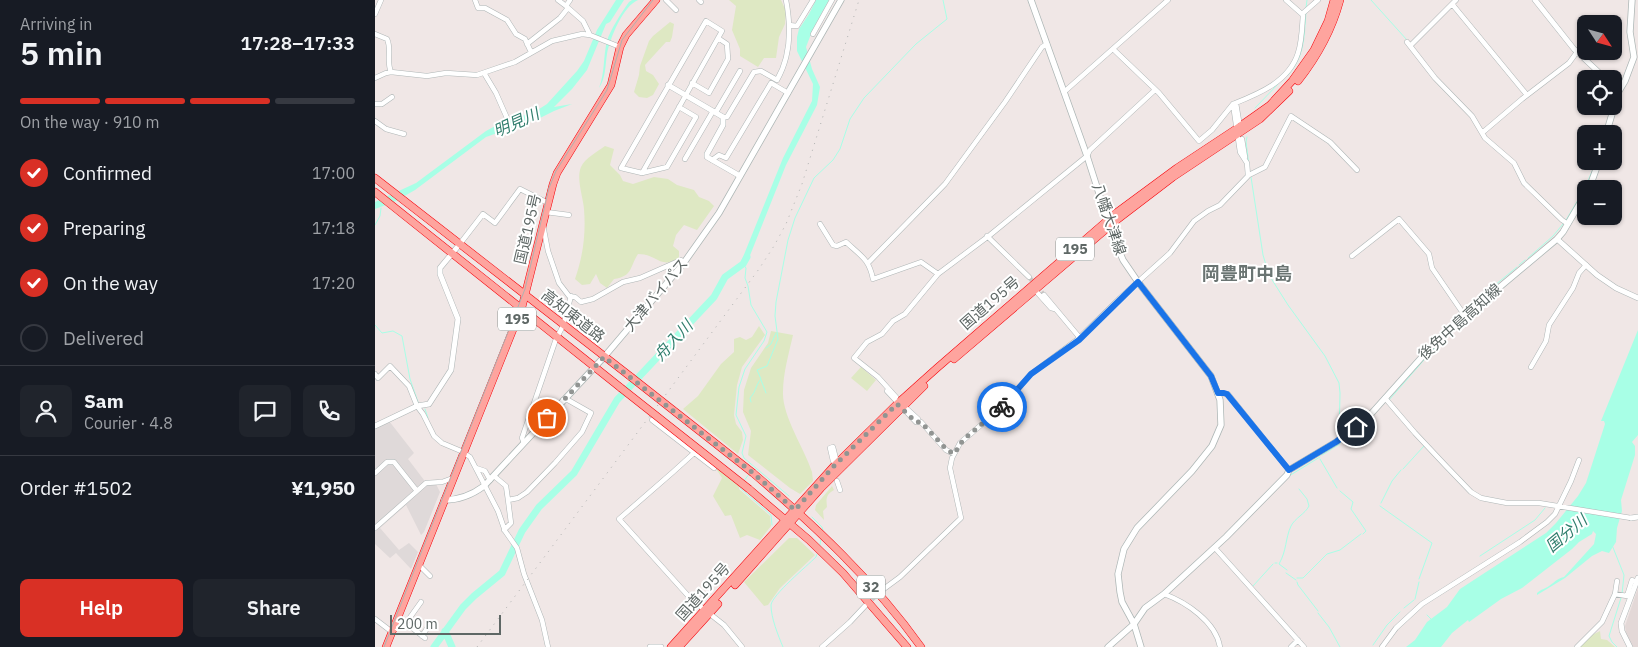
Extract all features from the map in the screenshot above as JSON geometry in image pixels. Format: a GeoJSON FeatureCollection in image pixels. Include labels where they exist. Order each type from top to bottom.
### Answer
{"type":"FeatureCollection","features":[{"type":"Feature","properties":{"kind":"highway","name":"国道195号"},"geometry":{"type":"LineString","coordinates":[[386,647],[526,296],[548,203],[560,166],[611,85],[620,47],[626,35],[655,0]]}},
{"type":"Feature","properties":{"kind":"highway","name":"国道195号"},"geometry":{"type":"LineString","coordinates":[[1238,134],[1292,81],[1318,42],[1328,21],[1334,0]]}},
{"type":"Feature","properties":{"kind":"highway","name":"国道195号"},"geometry":{"type":"LineString","coordinates":[[679,647],[709,610],[788,522],[836,461],[1108,224],[1272,109],[1302,75],[1326,37],[1339,0]]}},
{"type":"Feature","properties":{"kind":"highway","name":"高知東道路"},"geometry":{"type":"LineString","coordinates":[[375,178],[753,473],[810,523],[861,575],[921,647]]}},
{"type":"Feature","properties":{"kind":"highway","name":"高知東道路"},"geometry":{"type":"LineString","coordinates":[[378,194],[452,254],[522,307],[801,532],[843,573],[907,647]]}},
{"type":"Feature","properties":{"kind":"highway","name":"国道195号"},"geometry":{"type":"LineString","coordinates":[[797,511],[901,404]]}},
{"type":"Feature","properties":{"kind":"highway","name":"国道195号"},"geometry":{"type":"LineString","coordinates":[[671,647],[709,610]]}},
{"type":"Feature","properties":{"kind":"main road","name":"大津バイパス"},"geometry":{"type":"LineString","coordinates":[[444,500],[456,500],[466,497],[484,486],[604,357],[684,262],[719,213],[841,0]]}},
{"type":"Feature","properties":{"kind":"main road","name":"八幡大津線"},"geometry":{"type":"LineString","coordinates":[[1031,0],[1087,156],[1108,224],[1123,260],[1211,376],[1218,393],[1221,424],[1212,446],[1192,471],[1137,528],[1124,549],[1119,574],[1120,592],[1122,602],[1134,624],[1141,647]]}},
{"type":"Feature","properties":{"kind":"main road"},"geometry":{"type":"LineString","coordinates":[[1622,86],[1634,57],[1630,32],[1632,0]]}},
{"type":"Feature","properties":{"kind":"main road","name":"後免中島高知線"},"geometry":{"type":"LineString","coordinates":[[1108,647],[1134,624],[1145,608],[1164,594],[1215,548],[1287,476],[1289,470],[1352,431],[1368,417],[1426,351],[1557,239],[1577,208]]}},
{"type":"Feature","properties":{"kind":"street"},"geometry":{"type":"LineString","coordinates":[[375,14],[381,0]]}},
{"type":"Feature","properties":{"kind":"street"},"geometry":{"type":"LineString","coordinates":[[475,0],[478,8],[485,8],[507,20],[516,34],[525,39],[531,52]]}},
{"type":"Feature","properties":{"kind":"street"},"geometry":{"type":"LineString","coordinates":[[558,0],[583,21],[591,36]]}},
{"type":"Feature","properties":{"kind":"street"},"geometry":{"type":"LineString","coordinates":[[527,44],[560,18],[570,0]]}},
{"type":"Feature","properties":{"kind":"street"},"geometry":{"type":"LineString","coordinates":[[666,0],[676,10]]}},
{"type":"Feature","properties":{"kind":"street"},"geometry":{"type":"LineString","coordinates":[[668,86],[714,112],[727,117],[754,72],[761,71],[777,80],[783,69],[789,42],[789,15],[786,0]]}},
{"type":"Feature","properties":{"kind":"street"},"geometry":{"type":"LineString","coordinates":[[789,24],[797,26],[813,0]]}},
{"type":"Feature","properties":{"kind":"street"},"geometry":{"type":"LineString","coordinates":[[813,34],[832,0]]}},
{"type":"Feature","properties":{"kind":"street"},"geometry":{"type":"LineString","coordinates":[[1063,92],[1168,0]]}},
{"type":"Feature","properties":{"kind":"street"},"geometry":{"type":"LineString","coordinates":[[1286,0],[1305,12]]}},
{"type":"Feature","properties":{"kind":"street"},"geometry":{"type":"LineString","coordinates":[[1113,49],[1155,90],[1199,141],[1212,130],[1235,104],[1269,87],[1289,69],[1296,58],[1300,46],[1305,12],[1318,0]]}},
{"type":"Feature","properties":{"kind":"street"},"geometry":{"type":"LineString","coordinates":[[1482,133],[1569,63],[1577,52],[1535,0]]}},
{"type":"Feature","properties":{"kind":"street"},"geometry":{"type":"LineString","coordinates":[[1527,95],[1454,2],[1408,44],[1435,78],[1473,116],[1485,138],[1514,163],[1523,183],[1568,224]]}},
{"type":"Feature","properties":{"kind":"street"},"geometry":{"type":"LineString","coordinates":[[642,173],[717,38],[722,31],[706,21],[621,168],[642,173],[667,167],[696,117],[679,107]]}},
{"type":"Feature","properties":{"kind":"street"},"geometry":{"type":"LineString","coordinates":[[375,34],[387,38],[389,43],[388,66],[391,72]]}},
{"type":"Feature","properties":{"kind":"street"},"geometry":{"type":"LineString","coordinates":[[375,78],[391,72],[427,76],[446,73],[477,75],[515,62],[552,41],[582,34],[620,47]]}},
{"type":"Feature","properties":{"kind":"street"},"geometry":{"type":"LineString","coordinates":[[692,83],[709,93],[719,76],[728,59],[727,44],[717,38]]}},
{"type":"Feature","properties":{"kind":"street"},"geometry":{"type":"LineString","coordinates":[[868,263],[945,184],[1005,102],[1042,47],[1047,44]]}},
{"type":"Feature","properties":{"kind":"street"},"geometry":{"type":"LineString","coordinates":[[1586,60],[1596,70]]}},
{"type":"Feature","properties":{"kind":"street"},"geometry":{"type":"LineString","coordinates":[[685,160],[740,71]]}},
{"type":"Feature","properties":{"kind":"street"},"geometry":{"type":"LineString","coordinates":[[484,73],[496,93],[507,118]]}},
{"type":"Feature","properties":{"kind":"street"},"geometry":{"type":"LineString","coordinates":[[712,160],[719,155],[726,158],[771,83],[788,93]]}},
{"type":"Feature","properties":{"kind":"street"},"geometry":{"type":"LineString","coordinates":[[954,454],[947,450],[921,422],[916,422],[885,389],[878,377],[854,358],[867,342],[881,334],[893,321],[905,314],[938,274],[1087,156],[1091,150],[1155,90]]}},
{"type":"Feature","properties":{"kind":"street"},"geometry":{"type":"LineString","coordinates":[[375,104],[383,104],[392,97]]}},
{"type":"Feature","properties":{"kind":"street"},"geometry":{"type":"LineString","coordinates":[[1235,104],[1240,152],[1247,163],[1250,174]]}},
{"type":"Feature","properties":{"kind":"street"},"geometry":{"type":"LineString","coordinates":[[1235,104],[1239,121]]}},
{"type":"Feature","properties":{"kind":"street"},"geometry":{"type":"LineString","coordinates":[[723,116],[723,125],[707,157],[740,176]]}},
{"type":"Feature","properties":{"kind":"street"},"geometry":{"type":"LineString","coordinates":[[881,592],[900,577],[961,518],[950,468],[954,454],[963,440],[1002,407],[1031,374],[1080,338],[1170,253],[1194,221],[1223,203],[1250,174],[1265,167],[1291,116],[1330,142],[1357,170]]}},
{"type":"Feature","properties":{"kind":"street"},"geometry":{"type":"LineString","coordinates":[[375,122],[386,130],[404,134]]}},
{"type":"Feature","properties":{"kind":"street"},"geometry":{"type":"LineString","coordinates":[[375,426],[417,406],[429,404],[452,366],[458,319],[440,274],[441,268],[483,214],[495,223],[520,189],[548,203]]}},
{"type":"Feature","properties":{"kind":"street"},"geometry":{"type":"LineString","coordinates":[[546,212],[569,216]]}},
{"type":"Feature","properties":{"kind":"street"},"geometry":{"type":"LineString","coordinates":[[1352,256],[1399,219],[1429,254],[1432,268],[1465,316]]}},
{"type":"Feature","properties":{"kind":"street"},"geometry":{"type":"LineString","coordinates":[[543,224],[548,251],[559,283],[571,296],[581,302],[593,299],[623,282],[640,278],[681,260],[684,262]]}},
{"type":"Feature","properties":{"kind":"street"},"geometry":{"type":"LineString","coordinates":[[820,224],[833,245],[837,246],[847,242],[868,263],[873,280],[921,262],[938,274]]}},
{"type":"Feature","properties":{"kind":"street"},"geometry":{"type":"LineString","coordinates":[[987,236],[1029,277]]}},
{"type":"Feature","properties":{"kind":"street"},"geometry":{"type":"LineString","coordinates":[[1557,239],[1616,288],[1638,298]]}},
{"type":"Feature","properties":{"kind":"street"},"geometry":{"type":"LineString","coordinates":[[1531,367],[1546,341],[1549,325],[1573,288],[1579,273],[1586,265]]}},
{"type":"Feature","properties":{"kind":"street"},"geometry":{"type":"LineString","coordinates":[[1034,288],[1051,308],[1057,310]]}},
{"type":"Feature","properties":{"kind":"street"},"geometry":{"type":"LineString","coordinates":[[1044,295],[1080,338]]}},
{"type":"Feature","properties":{"kind":"street"},"geometry":{"type":"LineString","coordinates":[[524,443],[522,438],[563,326],[571,296]]}},
{"type":"Feature","properties":{"kind":"street"},"geometry":{"type":"LineString","coordinates":[[375,374],[378,378],[390,366],[409,386],[433,436],[442,443],[471,457],[498,511],[504,530],[517,548],[524,574],[543,620],[549,647]]}},
{"type":"Feature","properties":{"kind":"street"},"geometry":{"type":"LineString","coordinates":[[1218,393],[1227,394],[1289,470]]}},
{"type":"Feature","properties":{"kind":"street"},"geometry":{"type":"LineString","coordinates":[[1385,398],[1417,436],[1475,494],[1499,502],[1535,502],[1631,518],[1638,517]]}},
{"type":"Feature","properties":{"kind":"street"},"geometry":{"type":"LineString","coordinates":[[508,500],[518,498],[527,492],[582,432],[591,412],[568,400],[563,400]]}},
{"type":"Feature","properties":{"kind":"street"},"geometry":{"type":"LineString","coordinates":[[652,420],[714,468]]}},
{"type":"Feature","properties":{"kind":"street"},"geometry":{"type":"LineString","coordinates":[[693,453],[619,519],[691,598],[709,610],[742,647]]}},
{"type":"Feature","properties":{"kind":"street"},"geometry":{"type":"LineString","coordinates":[[1383,647],[1396,628],[1422,604],[1534,533],[1555,514],[1579,460]]}},
{"type":"Feature","properties":{"kind":"street"},"geometry":{"type":"LineString","coordinates":[[375,473],[387,462],[394,462],[417,491]]}},
{"type":"Feature","properties":{"kind":"street"},"geometry":{"type":"LineString","coordinates":[[475,468],[485,472],[506,486],[511,523],[504,530]]}},
{"type":"Feature","properties":{"kind":"street"},"geometry":{"type":"LineString","coordinates":[[375,528],[426,483],[442,482],[453,478]]}},
{"type":"Feature","properties":{"kind":"street"},"geometry":{"type":"LineString","coordinates":[[837,481],[840,490]]}},
{"type":"Feature","properties":{"kind":"street"},"geometry":{"type":"LineString","coordinates":[[1215,548],[1304,647]]}},
{"type":"Feature","properties":{"kind":"street"},"geometry":{"type":"LineString","coordinates":[[418,565],[430,576]]}},
{"type":"Feature","properties":{"kind":"street"},"geometry":{"type":"LineString","coordinates":[[1617,595],[1627,596],[1632,580],[1637,580]]}},
{"type":"Feature","properties":{"kind":"street"},"geometry":{"type":"LineString","coordinates":[[1630,647],[1622,631],[1621,623],[1637,580]]}},
{"type":"Feature","properties":{"kind":"street"},"geometry":{"type":"LineString","coordinates":[[1577,647],[1603,622],[1617,595],[1617,581]]}},
{"type":"Feature","properties":{"kind":"street"},"geometry":{"type":"LineString","coordinates":[[1164,594],[1183,604],[1202,618],[1215,632],[1220,647]]}},
{"type":"Feature","properties":{"kind":"street"},"geometry":{"type":"LineString","coordinates":[[406,623],[421,602]]}},
{"type":"Feature","properties":{"kind":"street"},"geometry":{"type":"LineString","coordinates":[[822,647],[865,606]]}},
{"type":"Feature","properties":{"kind":"street"},"geometry":{"type":"LineString","coordinates":[[375,619],[392,632]]}},
{"type":"Feature","properties":{"kind":"street"},"geometry":{"type":"LineString","coordinates":[[396,620],[402,624],[406,623],[423,637],[430,624]]}},
{"type":"Feature","properties":{"kind":"street"},"geometry":{"type":"LineString","coordinates":[[1291,647],[1299,640]]}},
{"type":"Feature","properties":{"kind":"street"},"geometry":{"type":"LineString","coordinates":[[650,647],[661,647]]}},
{"type":"Feature","properties":{"kind":"shaded area"},"geometry":{"type":"Polygon","coordinates":[[[729,0],[781,0],[786,11],[785,24],[779,37],[776,58],[764,58],[758,67],[740,56],[740,49],[732,30],[736,6],[729,0]]]}},
{"type":"Feature","properties":{"kind":"shaded area"},"geometry":{"type":"Polygon","coordinates":[[[670,22],[674,24],[670,42],[666,42],[645,65],[646,71],[653,75],[659,84],[653,95],[647,98],[639,97],[634,92],[640,66],[649,41],[670,22]]]}},
{"type":"Feature","properties":{"kind":"shaded area"},"geometry":{"type":"Polygon","coordinates":[[[605,146],[614,149],[610,165],[623,181],[633,184],[654,177],[668,179],[677,185],[694,190],[699,197],[709,201],[714,206],[697,230],[684,225],[676,235],[673,246],[679,251],[679,258],[663,262],[650,256],[638,254],[630,271],[625,276],[614,279],[607,288],[600,283],[596,274],[590,284],[582,285],[575,279],[582,253],[585,227],[579,182],[580,171],[585,161],[591,155],[605,146]]]}},
{"type":"Feature","properties":{"kind":"shaded area"},"geometry":{"type":"Polygon","coordinates":[[[759,326],[765,335],[742,367],[737,385],[734,415],[736,424],[742,432],[743,440],[738,454],[683,409],[698,396],[721,364],[734,352],[734,339],[740,337],[746,340],[752,337],[759,326]]]}},
{"type":"Feature","properties":{"kind":"shaded area"},"geometry":{"type":"Polygon","coordinates":[[[771,331],[793,335],[784,378],[784,401],[790,422],[812,472],[813,481],[800,494],[748,455],[751,431],[743,412],[744,390],[751,368],[768,343],[771,331]]]}},
{"type":"Feature","properties":{"kind":"shaded area"},"geometry":{"type":"Polygon","coordinates":[[[861,367],[876,380],[867,391],[851,378],[861,367]]]}},
{"type":"Feature","properties":{"kind":"shaded area"},"geometry":{"type":"Polygon","coordinates":[[[389,421],[414,453],[408,459],[427,484],[436,484],[440,492],[424,532],[421,535],[406,505],[380,528],[399,550],[409,543],[418,552],[411,569],[396,553],[390,558],[375,544],[375,428],[389,421]]]}},
{"type":"Feature","properties":{"kind":"shaded area"},"geometry":{"type":"Polygon","coordinates":[[[715,467],[739,486],[739,489],[770,516],[771,526],[760,540],[747,535],[740,538],[731,515],[725,516],[713,496],[722,478],[715,467]]]}},
{"type":"Feature","properties":{"kind":"shaded area"},"geometry":{"type":"Polygon","coordinates":[[[832,486],[834,490],[829,493],[827,507],[823,511],[824,520],[815,510],[816,505],[832,486]]]}},
{"type":"Feature","properties":{"kind":"shaded area"},"geometry":{"type":"Polygon","coordinates":[[[789,538],[797,538],[815,555],[780,588],[768,605],[764,606],[744,582],[789,538]]]}},
{"type":"Feature","properties":{"kind":"shaded area"},"geometry":{"type":"Polygon","coordinates":[[[1638,588],[1638,647],[1633,647],[1626,633],[1625,626],[1638,588]]]}},
{"type":"Feature","properties":{"kind":"shaded area"},"geometry":{"type":"Polygon","coordinates":[[[1600,631],[1601,639],[1607,640],[1615,647],[1580,647],[1588,637],[1600,631]]]}},
{"type":"Feature","properties":{"kind":"water","name":"明見川"},"geometry":{"type":"Polygon","coordinates":[[[616,0],[624,0],[610,22],[606,24],[587,70],[554,107],[572,104],[540,118],[486,137],[415,190],[394,202],[375,209],[375,202],[416,183],[486,131],[499,124],[536,111],[547,104],[584,61],[597,30],[616,0]]]}},
{"type":"Feature","properties":{"kind":"water"},"geometry":{"type":"Polygon","coordinates":[[[632,0],[638,0],[627,9],[614,31],[607,54],[604,76],[599,88],[606,47],[613,26],[632,0]]]}},
{"type":"Feature","properties":{"kind":"water"},"geometry":{"type":"Polygon","coordinates":[[[816,0],[829,0],[813,29],[806,47],[812,69],[820,87],[817,105],[786,165],[745,265],[741,262],[783,158],[812,101],[813,84],[797,51],[797,37],[799,29],[816,0]]]}},
{"type":"Feature","properties":{"kind":"water","name":"国分川"},"geometry":{"type":"Polygon","coordinates":[[[1638,330],[1638,435],[1632,442],[1635,446],[1635,455],[1621,500],[1622,511],[1617,528],[1616,542],[1609,553],[1602,551],[1592,556],[1565,578],[1537,595],[1540,591],[1564,577],[1594,544],[1596,534],[1593,531],[1592,534],[1579,542],[1522,588],[1501,599],[1469,622],[1468,620],[1452,633],[1441,647],[1406,647],[1415,640],[1427,622],[1447,607],[1460,589],[1546,533],[1578,496],[1586,483],[1605,424],[1604,421],[1601,421],[1638,330]]]}},
{"type":"Feature","properties":{"kind":"waterway"},"geometry":{"type":"LineString","coordinates":[[751,402],[750,398],[761,379],[757,370],[767,366],[778,339],[775,316],[776,302],[788,240],[795,218],[814,178],[833,160],[840,149],[850,119],[864,98],[916,44],[947,19],[943,0]]}},
{"type":"Feature","properties":{"kind":"waterway"},"geometry":{"type":"LineString","coordinates":[[1306,8],[1307,0]]}},
{"type":"Feature","properties":{"kind":"waterway"},"geometry":{"type":"LineString","coordinates":[[1371,0],[1407,40]]}},
{"type":"Feature","properties":{"kind":"waterway"},"geometry":{"type":"LineString","coordinates":[[1287,76],[1297,62],[1303,46],[1306,12]]}},
{"type":"Feature","properties":{"kind":"waterway"},"geometry":{"type":"LineString","coordinates":[[1255,108],[1280,82]]}},
{"type":"Feature","properties":{"kind":"waterway"},"geometry":{"type":"LineString","coordinates":[[1247,137],[1250,173]]}},
{"type":"Feature","properties":{"kind":"waterway"},"geometry":{"type":"LineString","coordinates":[[1566,220],[1584,190],[1593,170]]}},
{"type":"Feature","properties":{"kind":"waterway"},"geometry":{"type":"LineString","coordinates":[[1251,177],[1263,255],[1269,275],[1325,356],[1339,383],[1339,436]]}},
{"type":"Feature","properties":{"kind":"waterway"},"geometry":{"type":"LineString","coordinates":[[375,225],[380,216],[381,208]]}},
{"type":"Feature","properties":{"kind":"waterway"},"geometry":{"type":"LineString","coordinates":[[1528,258],[1553,236],[1563,224]]}},
{"type":"Feature","properties":{"kind":"waterway","name":"舟入川"},"geometry":{"type":"LineString","coordinates":[[434,647],[463,607],[502,573],[522,531],[539,507],[574,473],[617,400],[714,297],[725,277],[743,264],[747,257]]}},
{"type":"Feature","properties":{"kind":"waterway"},"geometry":{"type":"LineString","coordinates":[[1519,265],[1525,260]]}},
{"type":"Feature","properties":{"kind":"waterway"},"geometry":{"type":"LineString","coordinates":[[743,264],[746,268],[745,278],[751,305],[767,332],[764,341],[745,369],[739,387],[736,415],[746,436],[742,453],[744,458],[789,496]]}},
{"type":"Feature","properties":{"kind":"waterway"},"geometry":{"type":"LineString","coordinates":[[1477,300],[1517,267]]}},
{"type":"Feature","properties":{"kind":"waterway"},"geometry":{"type":"LineString","coordinates":[[1465,311],[1474,302]]}},
{"type":"Feature","properties":{"kind":"waterway"},"geometry":{"type":"LineString","coordinates":[[1389,400],[1431,352],[1468,317]]}},
{"type":"Feature","properties":{"kind":"waterway"},"geometry":{"type":"LineString","coordinates":[[375,325],[382,333],[393,331],[402,336],[410,379],[418,402]]}},
{"type":"Feature","properties":{"kind":"waterway"},"geometry":{"type":"LineString","coordinates":[[766,348],[771,344],[776,333]]}},
{"type":"Feature","properties":{"kind":"waterway"},"geometry":{"type":"LineString","coordinates":[[761,380],[766,393]]}},
{"type":"Feature","properties":{"kind":"waterway"},"geometry":{"type":"LineString","coordinates":[[425,409],[428,418]]}},
{"type":"Feature","properties":{"kind":"waterway"},"geometry":{"type":"LineString","coordinates":[[1322,455],[1340,444]]}},
{"type":"Feature","properties":{"kind":"waterway"},"geometry":{"type":"LineString","coordinates":[[1403,469],[1424,446]]}},
{"type":"Feature","properties":{"kind":"waterway"},"geometry":{"type":"LineString","coordinates":[[1289,476],[1320,457]]}},
{"type":"Feature","properties":{"kind":"waterway"},"geometry":{"type":"LineString","coordinates":[[1320,459],[1337,488]]}},
{"type":"Feature","properties":{"kind":"waterway"},"geometry":{"type":"LineString","coordinates":[[1381,503],[1392,481],[1401,470]]}},
{"type":"Feature","properties":{"kind":"waterway"},"geometry":{"type":"LineString","coordinates":[[743,482],[750,473]]}},
{"type":"Feature","properties":{"kind":"waterway"},"geometry":{"type":"LineString","coordinates":[[741,485],[740,488],[771,515],[772,525]]}},
{"type":"Feature","properties":{"kind":"waterway"},"geometry":{"type":"LineString","coordinates":[[1287,570],[1279,564],[1289,531],[1293,523],[1309,506],[1307,499],[1299,489]]}},
{"type":"Feature","properties":{"kind":"waterway"},"geometry":{"type":"LineString","coordinates":[[1340,491],[1353,502],[1351,509],[1366,531],[1363,534]]}},
{"type":"Feature","properties":{"kind":"waterway"},"geometry":{"type":"LineString","coordinates":[[1380,506],[1432,543],[1419,579]]}},
{"type":"Feature","properties":{"kind":"waterway"},"geometry":{"type":"LineString","coordinates":[[1480,556],[1535,520],[1545,508]]}},
{"type":"Feature","properties":{"kind":"waterway"},"geometry":{"type":"LineString","coordinates":[[812,517],[823,530]]}},
{"type":"Feature","properties":{"kind":"waterway"},"geometry":{"type":"LineString","coordinates":[[1297,578],[1303,578],[1327,554],[1340,550],[1361,534]]}},
{"type":"Feature","properties":{"kind":"waterway"},"geometry":{"type":"LineString","coordinates":[[820,545],[821,538]]}},
{"type":"Feature","properties":{"kind":"waterway"},"geometry":{"type":"LineString","coordinates":[[1612,545],[1624,575],[1622,594]]}},
{"type":"Feature","properties":{"kind":"waterway"},"geometry":{"type":"LineString","coordinates":[[783,647],[773,621],[771,605],[777,595],[817,554]]}},
{"type":"Feature","properties":{"kind":"waterway"},"geometry":{"type":"LineString","coordinates":[[1253,586],[1273,564]]}},
{"type":"Feature","properties":{"kind":"waterway"},"geometry":{"type":"LineString","coordinates":[[1286,573],[1296,580]]}},
{"type":"Feature","properties":{"kind":"waterway"},"geometry":{"type":"LineString","coordinates":[[1297,582],[1318,611]]}},
{"type":"Feature","properties":{"kind":"waterway"},"geometry":{"type":"LineString","coordinates":[[1415,599],[1419,582]]}},
{"type":"Feature","properties":{"kind":"waterway"},"geometry":{"type":"LineString","coordinates":[[1617,647],[1609,636],[1621,598]]}},
{"type":"Feature","properties":{"kind":"waterway"},"geometry":{"type":"LineString","coordinates":[[1404,608],[1414,600]]}},
{"type":"Feature","properties":{"kind":"waterway"},"geometry":{"type":"LineString","coordinates":[[1373,645],[1387,625],[1400,612]]}},
{"type":"Feature","properties":{"kind":"waterway"},"geometry":{"type":"LineString","coordinates":[[1318,613],[1329,627],[1340,647]]}},
{"type":"Feature","properties":{"kind":"waterway"},"geometry":{"type":"LineString","coordinates":[[1427,615],[1431,619]]}},
{"type":"Feature","properties":{"kind":"waterway"},"geometry":{"type":"LineString","coordinates":[[445,631],[452,647]]}},
{"type":"Feature","properties":{"kind":"tunnel"},"geometry":{"type":"LineString","coordinates":[[1029,277],[1044,295]]}},
{"type":"Feature","properties":{"kind":"tunnel"},"geometry":{"type":"LineString","coordinates":[[867,604],[880,592]]}},
{"type":"Feature","properties":{"kind":"tram line"},"geometry":{"type":"LineString","coordinates":[[384,647],[525,289],[549,188],[556,171],[607,90],[622,40],[653,0]]}},
{"type":"Feature","properties":{"kind":"railway"},"geometry":{"type":"LineString","coordinates":[[477,647],[759,269],[774,246],[786,224],[802,184],[859,0]]}},
{"type":"Feature","properties":{"kind":"way so far"},"geometry":{"type":"LineString","coordinates":[[547,418],[604,357],[753,473],[795,510],[834,466],[897,404],[916,422],[921,422],[947,450],[954,454],[963,440],[1002,407]]}},
{"type":"Feature","properties":{"kind":"district","name":"岡豊町中島"},"geometry":{"type":"Point","coordinates":[1247,274]}},
{"type":"Feature","properties":{"kind":"route"},"geometry":{"type":"LineString","coordinates":[[1002,407],[1031,374],[1079,340],[1138,282],[1211,376],[1218,393],[1227,394],[1255,431],[1289,470],[1336,442],[1356,427]]}}]}
